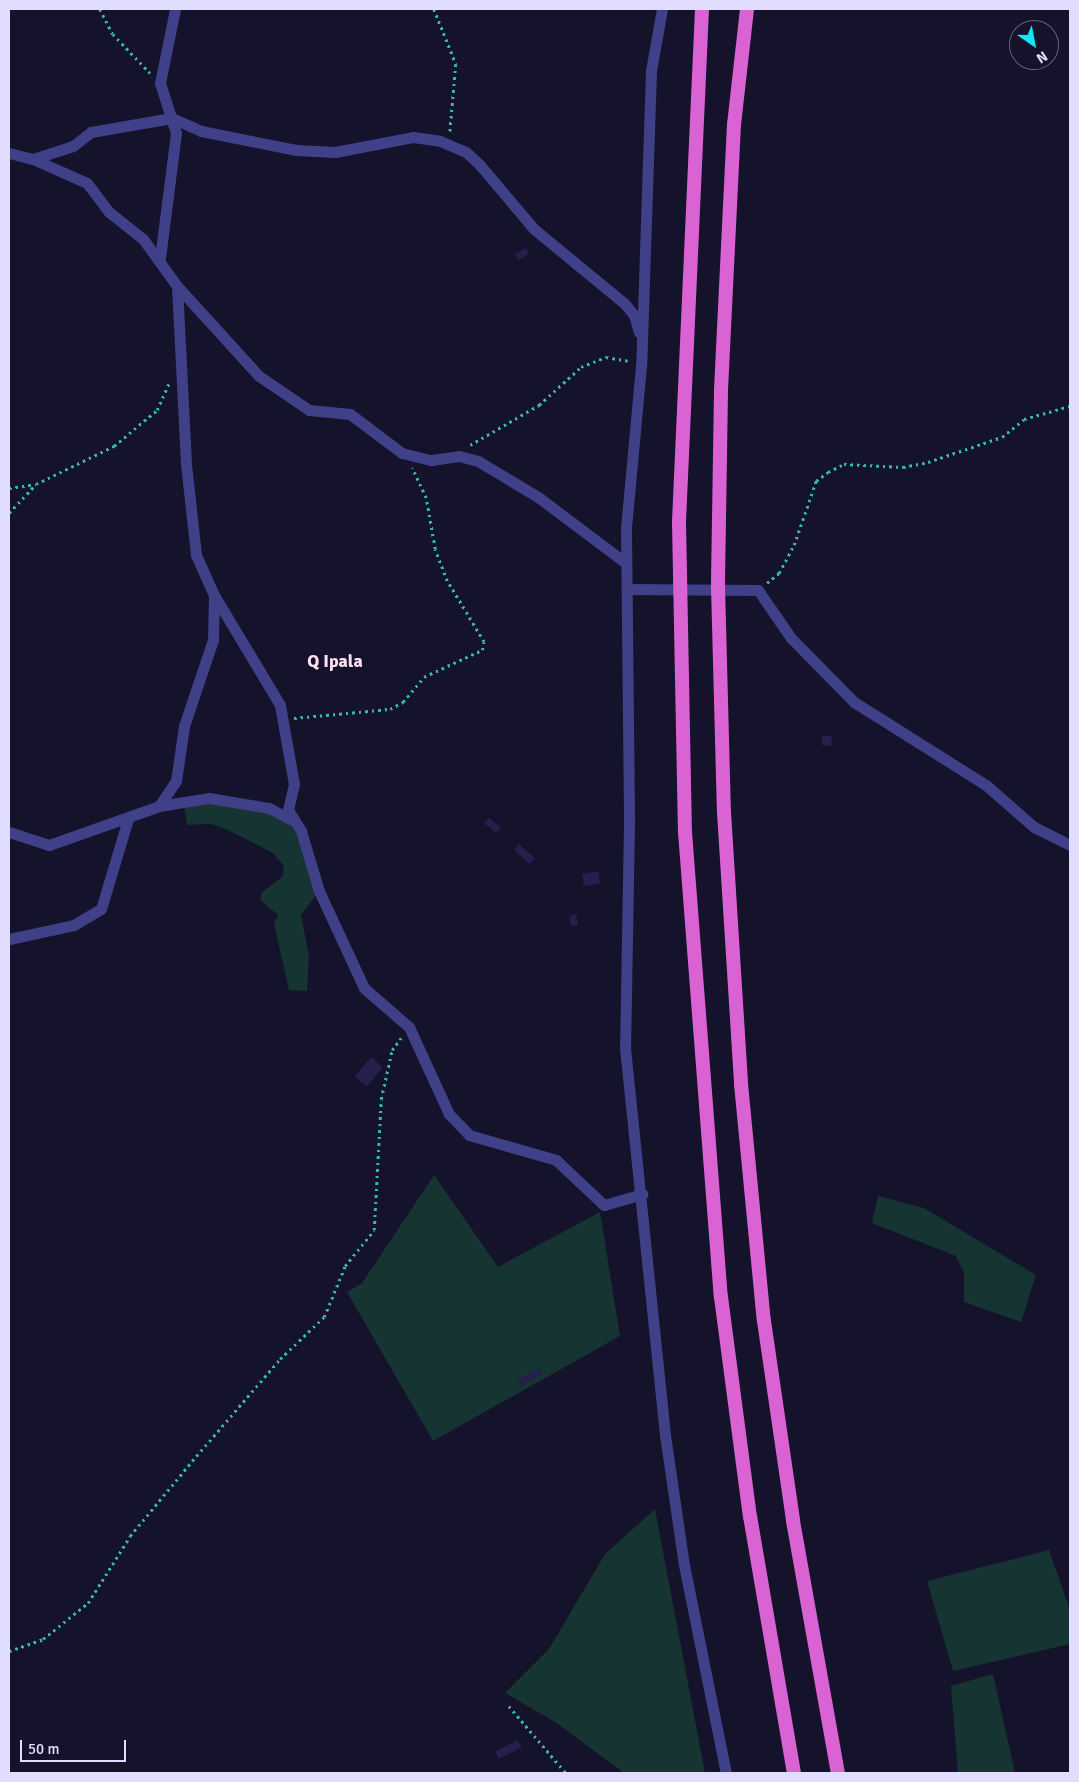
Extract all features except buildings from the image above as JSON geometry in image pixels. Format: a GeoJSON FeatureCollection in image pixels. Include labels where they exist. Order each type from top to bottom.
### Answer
{"type":"FeatureCollection","features":[{"type":"Feature","properties":{"kind":"highway"},"geometry":{"type":"LineString","coordinates":[[702,9],[680,588],[685,832],[721,1297],[750,1516],[794,1773]]}},
{"type":"Feature","properties":{"kind":"highway"},"geometry":{"type":"LineString","coordinates":[[747,9],[733,134],[721,391],[718,586],[724,812],[740,1074],[764,1321],[793,1521],[838,1773]]}},
{"type":"Feature","properties":{"kind":"street"},"geometry":{"type":"LineString","coordinates":[[160,258],[174,161],[172,118],[160,83],[174,9]]}},
{"type":"Feature","properties":{"kind":"street"},"geometry":{"type":"LineString","coordinates":[[662,9],[652,71],[641,366],[626,564],[625,1048],[642,1194],[671,1482],[726,1773]]}},
{"type":"Feature","properties":{"kind":"street"},"geometry":{"type":"LineString","coordinates":[[33,159],[73,146],[92,132],[172,118],[201,131],[296,150],[336,152],[413,137],[448,144],[466,152],[534,229],[624,304],[634,315],[641,340]]}},
{"type":"Feature","properties":{"kind":"street"},"geometry":{"type":"LineString","coordinates":[[9,153],[33,159],[87,183],[109,212],[160,258],[177,286],[259,376],[309,410],[350,414],[402,453],[431,460],[459,456],[478,461],[538,497],[626,564]]}},
{"type":"Feature","properties":{"kind":"street"},"geometry":{"type":"LineString","coordinates":[[177,286],[178,358],[191,530],[214,595],[285,720],[294,784],[290,819]]}},
{"type":"Feature","properties":{"kind":"street"},"geometry":{"type":"LineString","coordinates":[[627,588],[718,586],[758,590],[791,638],[854,702],[986,785],[1034,827],[1070,845]]}},
{"type":"Feature","properties":{"kind":"street"},"geometry":{"type":"LineString","coordinates":[[159,806],[176,781],[184,726],[213,640],[214,595]]}},
{"type":"Feature","properties":{"kind":"street"},"geometry":{"type":"LineString","coordinates":[[9,832],[49,845],[128,819],[159,806],[209,798],[269,808],[290,819],[301,831],[319,891],[364,988],[409,1027],[449,1114],[469,1135],[556,1160],[604,1205],[642,1194]]}},
{"type":"Feature","properties":{"kind":"street"},"geometry":{"type":"LineString","coordinates":[[9,939],[74,925],[101,909],[128,819]]}},
{"type":"Feature","properties":{"kind":"path"},"geometry":{"type":"LineString","coordinates":[[100,9],[113,34],[160,83]]}},
{"type":"Feature","properties":{"kind":"path"},"geometry":{"type":"LineString","coordinates":[[434,9],[456,64],[448,144]]}},
{"type":"Feature","properties":{"kind":"path"},"geometry":{"type":"LineString","coordinates":[[459,456],[483,435],[539,405],[582,367],[606,357],[641,366]]}},
{"type":"Feature","properties":{"kind":"path"},"geometry":{"type":"LineString","coordinates":[[9,488],[36,484],[114,446],[157,410],[178,358]]}},
{"type":"Feature","properties":{"kind":"path"},"geometry":{"type":"LineString","coordinates":[[758,590],[779,573],[794,545],[816,481],[828,472],[844,464],[903,467],[928,462],[1002,437],[1024,419],[1070,406]]}},
{"type":"Feature","properties":{"kind":"path"},"geometry":{"type":"LineString","coordinates":[[285,720],[390,709],[403,702],[424,677],[482,650],[484,642],[447,581],[435,549],[426,498],[402,453]]}},
{"type":"Feature","properties":{"kind":"path"},"geometry":{"type":"LineString","coordinates":[[9,513],[36,484]]}},
{"type":"Feature","properties":{"kind":"path"},"geometry":{"type":"LineString","coordinates":[[9,1651],[43,1639],[88,1603],[130,1536],[280,1359],[324,1316],[345,1266],[374,1230],[381,1099],[392,1050],[409,1027]]}},
{"type":"Feature","properties":{"kind":"path"},"geometry":{"type":"LineString","coordinates":[[508,1706],[566,1773]]}},
{"type":"Feature","properties":{"kind":"green space"},"geometry":{"type":"Polygon","coordinates":[[[209,798],[290,819],[319,891],[301,915],[309,956],[307,991],[289,990],[274,924],[278,915],[261,901],[261,893],[282,877],[284,866],[273,853],[228,830],[211,824],[187,825],[183,800],[209,798]]]}},
{"type":"Feature","properties":{"kind":"green space"},"geometry":{"type":"Polygon","coordinates":[[[434,1175],[498,1267],[600,1212],[620,1336],[433,1441],[347,1292],[362,1283],[434,1175]]]}},
{"type":"Feature","properties":{"kind":"green space"},"geometry":{"type":"Polygon","coordinates":[[[878,1196],[924,1208],[1036,1275],[1021,1322],[964,1302],[964,1273],[956,1256],[872,1223],[878,1196]]]}},
{"type":"Feature","properties":{"kind":"green space"},"geometry":{"type":"Polygon","coordinates":[[[655,1509],[705,1773],[624,1773],[555,1722],[505,1693],[549,1649],[605,1554],[655,1509]]]}},
{"type":"Feature","properties":{"kind":"green space"},"geometry":{"type":"Polygon","coordinates":[[[1049,1550],[1070,1610],[1070,1644],[953,1671],[927,1581],[1049,1550]]]}},
{"type":"Feature","properties":{"kind":"green space"},"geometry":{"type":"Polygon","coordinates":[[[993,1674],[1015,1773],[958,1773],[951,1686],[993,1674]]]}},
{"type":"Feature","properties":{"kind":"district","name":"Q Ipala"},"geometry":{"type":"Point","coordinates":[335,661]}}]}
